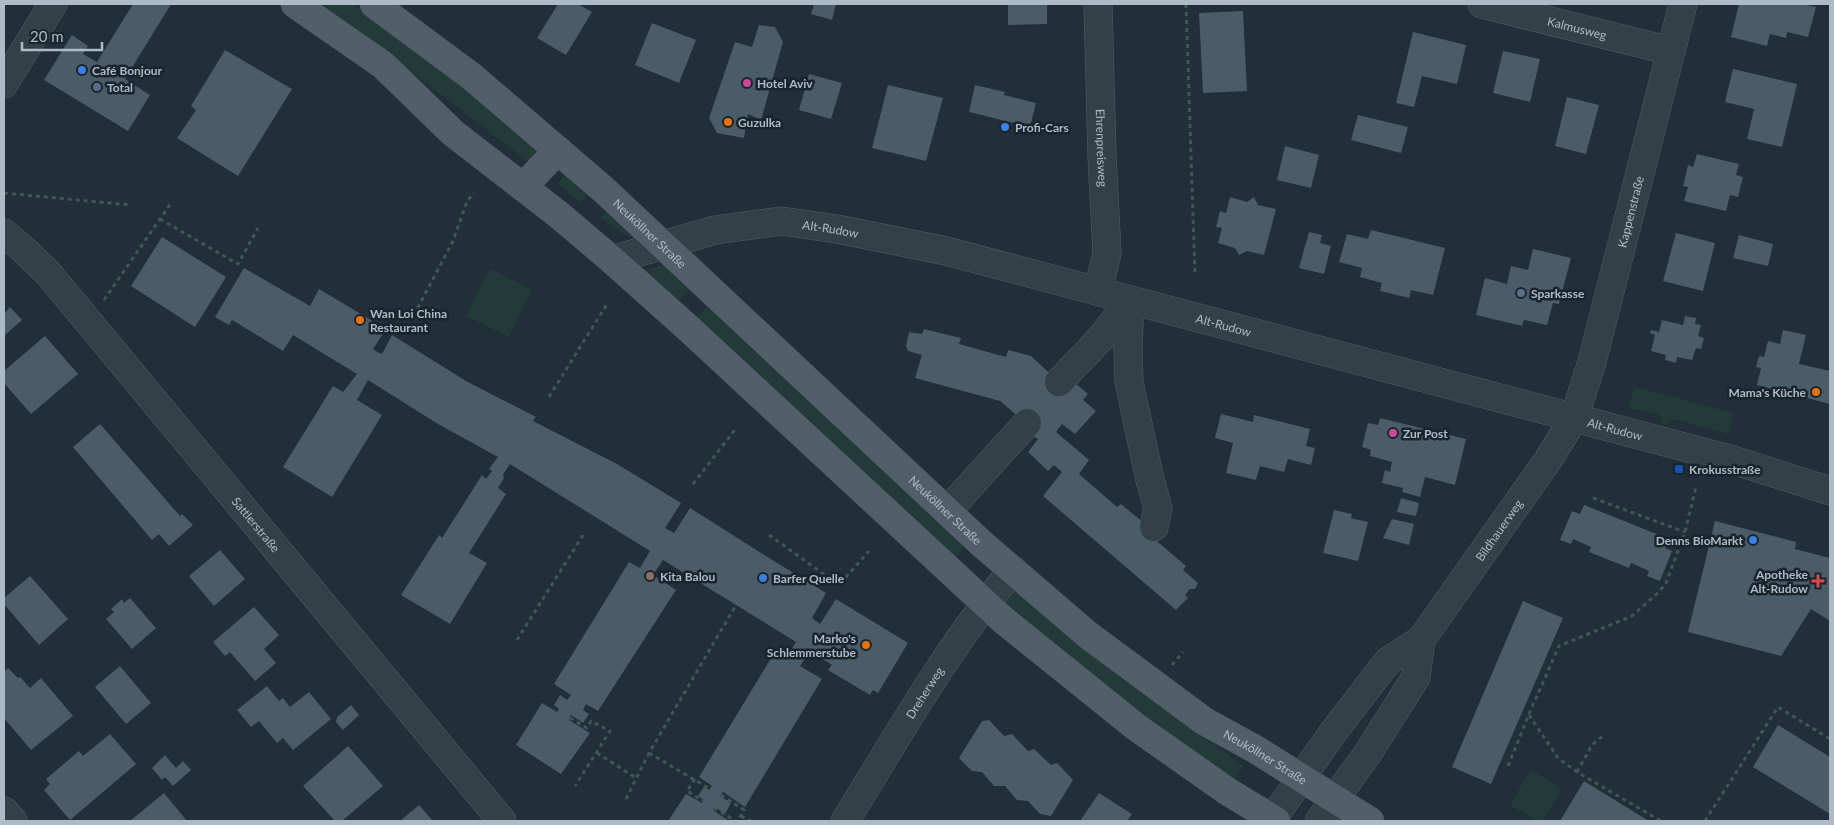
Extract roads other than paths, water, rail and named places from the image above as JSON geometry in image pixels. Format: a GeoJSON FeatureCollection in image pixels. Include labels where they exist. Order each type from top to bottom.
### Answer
{"type":"FeatureCollection","features":[{"type":"Feature","properties":{"kind":"main road"},"geometry":{"type":"LineString","coordinates":[[295,4],[382,65],[453,133],[612,260],[688,328],[984,604],[1136,727],[1273,821]]}},
{"type":"Feature","properties":{"kind":"main road","name":"Neuköllner Straße"},"geometry":{"type":"LineString","coordinates":[[374,4],[471,76],[558,150],[665,245],[947,510],[1088,635],[1204,721],[1370,821]]}},
{"type":"Feature","properties":{"kind":"main road"},"geometry":{"type":"LineString","coordinates":[[523,187],[558,150]]}},
{"type":"Feature","properties":{"kind":"street"},"geometry":{"type":"LineString","coordinates":[[4,84],[53,4]]}},
{"type":"Feature","properties":{"kind":"street","name":"Ehrenpreisweg"},"geometry":{"type":"LineString","coordinates":[[1098,4],[1107,253],[1098,291]]}},
{"type":"Feature","properties":{"kind":"street","name":"Kalmusweg"},"geometry":{"type":"LineString","coordinates":[[1482,4],[1671,51]]}},
{"type":"Feature","properties":{"kind":"street","name":"Kappenstraße"},"geometry":{"type":"LineString","coordinates":[[1574,418],[1594,354],[1683,4]]}},
{"type":"Feature","properties":{"kind":"street","name":"Alt-Rudow"},"geometry":{"type":"LineString","coordinates":[[612,260],[715,230],[781,221],[837,229],[946,251],[1098,291],[1733,460],[1830,492]]}},
{"type":"Feature","properties":{"kind":"street","name":"Sattlerstraße"},"geometry":{"type":"LineString","coordinates":[[4,233],[48,274],[502,821]]}},
{"type":"Feature","properties":{"kind":"street"},"geometry":{"type":"LineString","coordinates":[[1059,382],[1101,338],[1130,300]]}},
{"type":"Feature","properties":{"kind":"street"},"geometry":{"type":"LineString","coordinates":[[1130,300],[1129,382],[1150,480],[1158,508],[1154,527]]}},
{"type":"Feature","properties":{"kind":"street","name":"Bildhauerweg"},"geometry":{"type":"LineString","coordinates":[[1273,821],[1334,731],[1388,662],[1421,640],[1548,460],[1574,418]]}},
{"type":"Feature","properties":{"kind":"street"},"geometry":{"type":"LineString","coordinates":[[947,510],[1027,423]]}},
{"type":"Feature","properties":{"kind":"street","name":"Dreherweg"},"geometry":{"type":"LineString","coordinates":[[845,821],[959,638],[984,604],[1013,570]]}},
{"type":"Feature","properties":{"kind":"street","name":"Bildhauerweg"},"geometry":{"type":"LineString","coordinates":[[1319,821],[1368,753],[1416,677],[1421,640]]}},
{"type":"Feature","properties":{"kind":"street"},"geometry":{"type":"LineString","coordinates":[[4,810],[13,821]]}},
{"type":"Feature","properties":{"kind":"place","name":"Café Bonjour"},"geometry":{"type":"Point","coordinates":[82,70]}},
{"type":"Feature","properties":{"kind":"place","name":"Hotel Aviv"},"geometry":{"type":"Point","coordinates":[747,83]}},
{"type":"Feature","properties":{"kind":"place","name":"Total"},"geometry":{"type":"Point","coordinates":[97,87]}},
{"type":"Feature","properties":{"kind":"place","name":"Guzulka"},"geometry":{"type":"Point","coordinates":[728,122]}},
{"type":"Feature","properties":{"kind":"place","name":"Profi-Cars"},"geometry":{"type":"Point","coordinates":[1005,127]}},
{"type":"Feature","properties":{"kind":"place","name":"Sparkasse"},"geometry":{"type":"Point","coordinates":[1521,293]}},
{"type":"Feature","properties":{"kind":"place","name":"Wan Loi China Restaurant"},"geometry":{"type":"Point","coordinates":[360,320]}},
{"type":"Feature","properties":{"kind":"place","name":"Mama's Küche"},"geometry":{"type":"Point","coordinates":[1816,392]}},
{"type":"Feature","properties":{"kind":"place","name":"Zur Post"},"geometry":{"type":"Point","coordinates":[1393,433]}},
{"type":"Feature","properties":{"kind":"place","name":"Krokusstraße"},"geometry":{"type":"Point","coordinates":[1679,469]}},
{"type":"Feature","properties":{"kind":"place","name":"Denns BioMarkt"},"geometry":{"type":"Point","coordinates":[1753,540]}},
{"type":"Feature","properties":{"kind":"place","name":"Kita Balou"},"geometry":{"type":"Point","coordinates":[650,576]}},
{"type":"Feature","properties":{"kind":"place","name":"Barfer Quelle"},"geometry":{"type":"Point","coordinates":[763,578]}},
{"type":"Feature","properties":{"kind":"place","name":"Apotheke Alt-Rudow"},"geometry":{"type":"Point","coordinates":[1818,581]}},
{"type":"Feature","properties":{"kind":"place","name":"Marko's Schlemmerstube"},"geometry":{"type":"Point","coordinates":[866,645]}}]}
